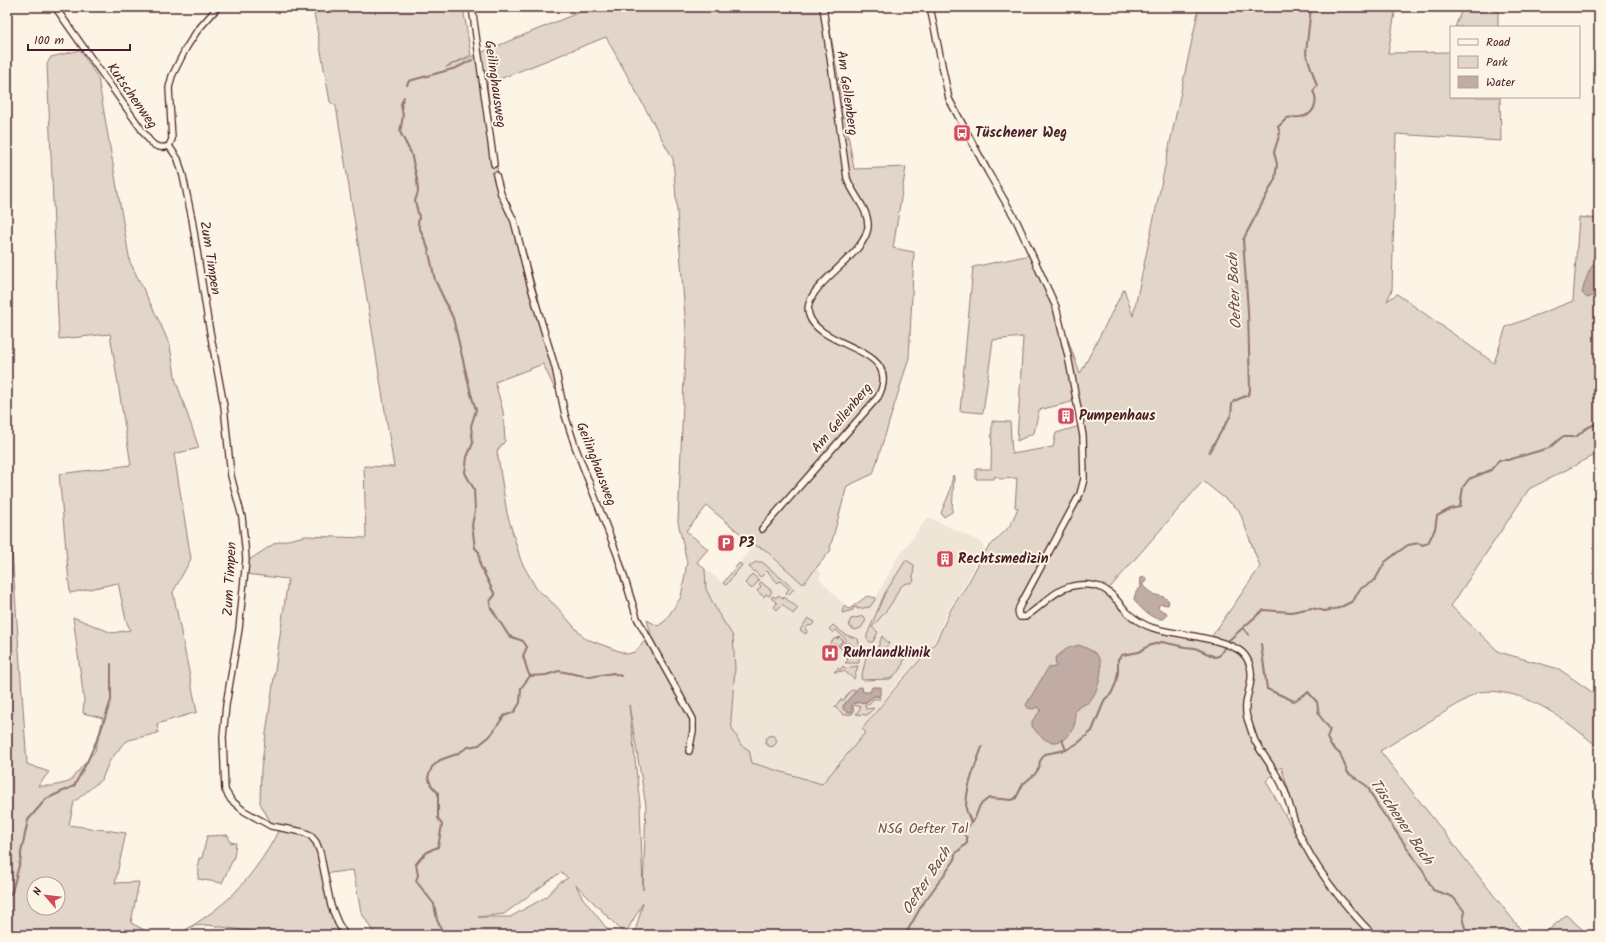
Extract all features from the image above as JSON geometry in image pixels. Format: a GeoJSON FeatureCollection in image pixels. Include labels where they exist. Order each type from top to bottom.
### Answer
{"type":"FeatureCollection","features":[{"type":"Feature","properties":{"kind":"street","name":"Kutschenweg"},"geometry":{"type":"LineString","coordinates":[[55,7],[152,144],[161,148],[168,146]]}},
{"type":"Feature","properties":{"kind":"street"},"geometry":{"type":"LineString","coordinates":[[168,146],[172,140],[169,88],[172,76],[186,48],[197,31],[218,7]]}},
{"type":"Feature","properties":{"kind":"street","name":"Geilinghausweg"},"geometry":{"type":"LineString","coordinates":[[472,7],[494,164]]}},
{"type":"Feature","properties":{"kind":"street","name":"Am Gellenberg"},"geometry":{"type":"LineString","coordinates":[[762,529],[878,397],[884,382],[883,373],[877,363],[866,355],[819,329],[812,321],[809,314],[811,300],[819,288],[862,244],[868,227],[866,215],[850,188],[847,178],[823,7]]}},
{"type":"Feature","properties":{"kind":"street"},"geometry":{"type":"LineString","coordinates":[[930,7],[949,99],[1017,222],[1056,307],[1073,376],[1083,436],[1084,479],[1080,494],[1018,609],[1019,615],[1020,617],[1025,617],[1053,594],[1066,588],[1082,585],[1098,586],[1106,589],[1132,616],[1151,627],[1208,639],[1237,648],[1245,656],[1251,666],[1252,677],[1245,711],[1251,732],[1284,788],[1299,834],[1327,880],[1351,912],[1373,935]]}},
{"type":"Feature","properties":{"kind":"street","name":"Zum Timpen"},"geometry":{"type":"LineString","coordinates":[[168,146],[178,159],[192,219],[208,321],[224,406],[231,476],[242,517],[246,546],[239,629],[226,705],[223,737],[225,790],[231,800],[244,811],[271,826],[303,832],[310,835],[316,842],[320,852],[331,906],[345,935]]}},
{"type":"Feature","properties":{"kind":"street","name":"Geilinghausweg"},"geometry":{"type":"LineString","coordinates":[[496,175],[502,194],[514,221],[573,440],[614,546],[637,618],[693,719],[694,731],[689,750]]}},
{"type":"Feature","properties":{"kind":"shaded area","name":"Ruhrlandklinik"},"geometry":{"type":"Polygon","coordinates":[[[928,517],[981,542],[984,548],[965,584],[947,612],[936,639],[930,648],[901,678],[862,729],[866,732],[822,784],[752,763],[749,750],[741,745],[732,728],[731,720],[735,668],[718,613],[706,589],[705,569],[723,583],[754,545],[764,549],[803,584],[816,569],[822,574],[820,579],[848,609],[867,596],[876,598],[896,560],[928,517]]]}},
{"type":"Feature","properties":{"kind":"green space","name":"NSG Oefter Tal"},"geometry":{"type":"Polygon","coordinates":[[[313,7],[463,7],[471,55],[446,67],[592,7],[826,7],[854,169],[906,167],[893,248],[914,252],[909,358],[873,474],[847,486],[830,548],[831,550],[803,584],[764,549],[754,545],[707,506],[686,531],[708,549],[697,562],[705,569],[706,589],[718,613],[733,636],[735,668],[731,720],[732,728],[741,745],[749,750],[752,763],[822,784],[866,732],[862,729],[901,681],[936,642],[951,609],[967,585],[986,550],[1010,526],[1018,508],[1015,507],[1017,478],[1000,479],[995,476],[994,479],[976,479],[976,469],[991,469],[992,421],[1010,422],[1012,454],[1053,447],[1056,433],[1083,425],[1079,400],[1039,410],[1034,433],[1017,441],[1023,337],[993,340],[983,413],[960,411],[973,267],[1035,254],[1052,294],[1080,374],[1124,289],[1133,316],[1199,7],[1396,7],[1388,53],[1450,52],[1450,98],[1500,98],[1501,141],[1396,134],[1392,290],[1387,301],[1397,294],[1494,363],[1506,327],[1573,301],[1579,217],[1599,219],[1599,453],[1529,489],[1451,606],[1499,652],[1559,669],[1599,697],[1599,748],[1558,716],[1528,700],[1512,694],[1478,692],[1380,751],[1525,935],[1375,935],[1334,888],[1316,862],[1302,834],[1281,767],[1266,781],[1304,849],[1370,935],[634,935],[643,903],[625,934],[576,885],[582,897],[612,935],[375,935],[361,912],[353,870],[323,874],[335,924],[342,935],[276,935],[208,925],[193,926],[178,935],[203,919],[234,894],[263,858],[279,829],[272,825],[260,803],[261,769],[288,579],[245,574],[246,562],[275,543],[305,536],[366,538],[364,466],[394,467],[336,106],[330,102],[313,7]],[[606,37],[487,84],[499,183],[520,232],[556,364],[562,394],[555,389],[543,364],[495,382],[503,411],[505,441],[497,451],[507,513],[521,561],[536,588],[556,606],[584,638],[627,654],[635,652],[651,634],[647,620],[658,626],[665,621],[681,597],[687,562],[678,522],[686,330],[673,159],[606,37]],[[1203,481],[1108,590],[1133,615],[1155,628],[1210,639],[1260,567],[1239,510],[1203,481]],[[629,705],[640,804],[643,890],[646,806],[629,705]],[[561,872],[504,914],[478,917],[510,917],[546,897],[559,883],[568,878],[561,872]]]}},
{"type":"Feature","properties":{"kind":"green space"},"geometry":{"type":"Polygon","coordinates":[[[1463,7],[1498,7],[1498,26],[1455,26],[1463,7]]]}},
{"type":"Feature","properties":{"kind":"green space"},"geometry":{"type":"Polygon","coordinates":[[[80,50],[98,78],[130,262],[170,346],[176,381],[199,448],[174,454],[191,559],[173,592],[197,712],[157,724],[158,733],[129,740],[123,744],[109,762],[102,779],[74,802],[69,825],[126,833],[115,883],[139,882],[131,923],[154,935],[7,935],[7,480],[27,764],[49,772],[38,786],[53,786],[69,782],[95,751],[103,718],[83,713],[84,700],[73,617],[112,633],[130,630],[126,620],[118,583],[70,593],[59,474],[131,465],[110,334],[59,339],[47,64],[51,57],[80,50]]]}},
{"type":"Feature","properties":{"kind":"green space"},"geometry":{"type":"Polygon","coordinates":[[[953,475],[952,512],[944,517],[941,513],[949,494],[953,475]]]}},
{"type":"Feature","properties":{"kind":"green space"},"geometry":{"type":"Polygon","coordinates":[[[906,560],[914,565],[914,581],[903,585],[898,590],[889,607],[872,627],[878,632],[873,642],[870,642],[867,639],[867,635],[885,593],[906,560]]]}},
{"type":"Feature","properties":{"kind":"green space"},"geometry":{"type":"Polygon","coordinates":[[[758,562],[762,562],[794,589],[788,595],[786,593],[789,589],[780,581],[778,583],[767,571],[761,577],[749,567],[758,562]]]}},
{"type":"Feature","properties":{"kind":"green space"},"geometry":{"type":"Polygon","coordinates":[[[739,563],[742,565],[726,585],[723,583],[739,563]]]}},
{"type":"Feature","properties":{"kind":"green space"},"geometry":{"type":"Polygon","coordinates":[[[752,574],[759,580],[752,589],[745,583],[752,574]]]}},
{"type":"Feature","properties":{"kind":"green space"},"geometry":{"type":"Polygon","coordinates":[[[761,582],[772,591],[769,596],[766,594],[764,597],[757,591],[761,586],[759,584],[761,582]]]}},
{"type":"Feature","properties":{"kind":"green space"},"geometry":{"type":"Polygon","coordinates":[[[778,595],[783,598],[784,597],[798,608],[793,614],[782,604],[777,610],[774,607],[777,603],[771,598],[773,596],[776,598],[778,595]]]}},
{"type":"Feature","properties":{"kind":"green space"},"geometry":{"type":"Polygon","coordinates":[[[867,596],[876,598],[870,607],[857,609],[857,607],[853,608],[853,610],[842,613],[844,606],[848,609],[851,608],[867,596]]]}},
{"type":"Feature","properties":{"kind":"green space"},"geometry":{"type":"Polygon","coordinates":[[[864,616],[866,620],[861,628],[855,630],[850,627],[849,623],[851,619],[864,616]]]}},
{"type":"Feature","properties":{"kind":"green space"},"geometry":{"type":"Polygon","coordinates":[[[808,618],[815,622],[805,629],[807,631],[806,634],[800,630],[808,618]]]}},
{"type":"Feature","properties":{"kind":"green space"},"geometry":{"type":"Polygon","coordinates":[[[833,625],[846,635],[858,639],[860,648],[855,648],[836,630],[833,633],[829,629],[833,625]]]}},
{"type":"Feature","properties":{"kind":"green space"},"geometry":{"type":"Polygon","coordinates":[[[882,636],[889,644],[884,649],[877,650],[882,636]]]}},
{"type":"Feature","properties":{"kind":"green space"},"geometry":{"type":"Polygon","coordinates":[[[839,637],[843,640],[838,646],[835,644],[829,652],[825,649],[835,638],[837,639],[839,637]]]}},
{"type":"Feature","properties":{"kind":"green space"},"geometry":{"type":"Polygon","coordinates":[[[844,641],[854,650],[859,650],[859,663],[845,663],[848,660],[846,658],[849,655],[839,647],[844,641]]]}},
{"type":"Feature","properties":{"kind":"green space"},"geometry":{"type":"Polygon","coordinates":[[[908,645],[901,669],[890,679],[861,679],[867,653],[880,656],[889,652],[895,646],[898,648],[896,651],[900,654],[908,645]]]}},
{"type":"Feature","properties":{"kind":"green space"},"geometry":{"type":"Polygon","coordinates":[[[843,666],[845,668],[858,666],[854,679],[844,671],[834,672],[838,668],[840,670],[843,666]]]}},
{"type":"Feature","properties":{"kind":"green space"},"geometry":{"type":"Polygon","coordinates":[[[855,689],[855,692],[843,706],[852,705],[853,703],[866,702],[874,696],[879,696],[880,699],[873,699],[869,704],[865,704],[866,709],[874,708],[867,715],[856,714],[861,707],[854,705],[854,711],[852,714],[844,715],[835,707],[840,700],[844,700],[850,691],[855,689]]]}},
{"type":"Feature","properties":{"kind":"green space"},"geometry":{"type":"Polygon","coordinates":[[[769,736],[773,736],[775,737],[775,745],[769,746],[766,743],[766,739],[769,736]]]}},
{"type":"Feature","properties":{"kind":"green space"},"geometry":{"type":"Polygon","coordinates":[[[228,835],[230,842],[236,843],[234,857],[222,883],[198,879],[199,870],[197,869],[199,858],[202,858],[207,836],[228,835]]]}},
{"type":"Feature","properties":{"kind":"green space"},"geometry":{"type":"Polygon","coordinates":[[[1566,915],[1589,935],[1543,935],[1566,915]]]}},
{"type":"Feature","properties":{"kind":"water"},"geometry":{"type":"Polygon","coordinates":[[[1599,260],[1599,294],[1587,298],[1582,293],[1584,284],[1590,269],[1599,260]]]}},
{"type":"Feature","properties":{"kind":"water"},"geometry":{"type":"Polygon","coordinates":[[[1145,577],[1147,581],[1143,583],[1143,586],[1152,594],[1164,597],[1169,601],[1168,605],[1161,604],[1158,606],[1159,609],[1166,612],[1167,615],[1164,619],[1151,616],[1143,610],[1134,599],[1136,592],[1141,587],[1141,578],[1145,577]]]}},
{"type":"Feature","properties":{"kind":"water"},"geometry":{"type":"Polygon","coordinates":[[[1079,645],[1093,652],[1099,658],[1101,663],[1101,674],[1099,681],[1090,701],[1076,710],[1075,723],[1070,733],[1060,741],[1051,742],[1043,738],[1032,726],[1032,721],[1041,710],[1038,707],[1033,709],[1028,708],[1026,705],[1048,668],[1056,667],[1055,658],[1068,648],[1079,645]]]}},
{"type":"Feature","properties":{"kind":"water"},"geometry":{"type":"Polygon","coordinates":[[[859,687],[862,687],[863,692],[870,692],[872,687],[881,687],[881,693],[879,696],[874,696],[866,702],[853,703],[852,712],[847,712],[843,709],[843,706],[859,687]]]}},
{"type":"Feature","properties":{"kind":"waterway","name":"Oefter Bach"},"geometry":{"type":"LineString","coordinates":[[1209,452],[1231,415],[1232,404],[1234,401],[1248,395],[1250,390],[1248,311],[1243,240],[1275,179],[1277,164],[1274,152],[1280,133],[1278,127],[1287,118],[1305,116],[1314,108],[1315,95],[1313,91],[1317,86],[1306,53],[1311,7]]}},
{"type":"Feature","properties":{"kind":"waterway"},"geometry":{"type":"LineString","coordinates":[[407,85],[409,81],[456,68],[472,60]]}},
{"type":"Feature","properties":{"kind":"waterway"},"geometry":{"type":"LineString","coordinates":[[404,97],[401,104],[403,116],[400,132],[411,153],[417,179],[418,192],[415,201],[419,217],[418,224],[428,248],[435,280],[453,318],[476,410],[471,426],[473,443],[467,457],[465,473],[474,489],[475,511],[472,525],[475,548],[479,552],[480,565],[495,595],[490,601],[491,608],[509,636],[523,641],[527,647],[523,656],[530,676],[521,688],[520,703],[514,712],[504,716],[490,736],[479,745],[468,747],[457,754],[440,760],[432,767],[428,777],[431,785],[438,793],[438,818],[442,825],[438,847],[426,853],[416,864],[418,875],[416,881],[434,904],[437,920],[444,935]]}},
{"type":"Feature","properties":{"kind":"waterway","name":"Oefter Bach"},"geometry":{"type":"LineString","coordinates":[[1228,641],[1263,610],[1291,612],[1312,608],[1325,611],[1339,608],[1353,601],[1360,589],[1375,580],[1385,562],[1408,545],[1419,543],[1422,545],[1428,543],[1435,529],[1437,516],[1450,509],[1460,507],[1463,487],[1469,479],[1491,470],[1499,460],[1508,460],[1549,448],[1562,437],[1576,437],[1585,429],[1599,422]]}},
{"type":"Feature","properties":{"kind":"waterway","name":"Tüschener Bach"},"geometry":{"type":"LineString","coordinates":[[1243,628],[1249,635]]}},
{"type":"Feature","properties":{"kind":"waterway","name":"Oefter Bach"},"geometry":{"type":"LineString","coordinates":[[905,935],[922,905],[954,861],[955,854],[967,843],[967,838],[963,833],[975,818],[980,805],[989,798],[1012,800],[1016,798],[1023,784],[1035,774],[1039,768],[1040,761],[1045,754],[1066,750],[1078,743],[1092,731],[1105,699],[1111,694],[1116,683],[1118,659],[1122,655],[1139,652],[1148,646],[1162,642],[1195,648],[1215,657],[1219,656],[1225,647]]}},
{"type":"Feature","properties":{"kind":"waterway","name":"Tüschener Bach"},"geometry":{"type":"LineString","coordinates":[[1261,644],[1267,689],[1294,701],[1308,692],[1317,702],[1319,715],[1330,729],[1327,738],[1331,746],[1340,754],[1348,773],[1367,786],[1376,803],[1422,869],[1433,890],[1453,897],[1465,912],[1463,921],[1467,935]]}},
{"type":"Feature","properties":{"kind":"waterway"},"geometry":{"type":"LineString","coordinates":[[7,897],[12,892],[21,858],[28,820],[46,799],[74,786],[100,733],[111,700],[111,664]]}},
{"type":"Feature","properties":{"kind":"waterway"},"geometry":{"type":"LineString","coordinates":[[530,676],[546,675],[559,671],[590,677],[613,673],[621,676]]}},
{"type":"Feature","properties":{"kind":"waterway"},"geometry":{"type":"LineString","coordinates":[[1062,740],[1066,750]]}},
{"type":"Feature","properties":{"kind":"waterway"},"geometry":{"type":"LineString","coordinates":[[971,823],[966,810],[966,800],[971,777],[982,747]]}},
{"type":"Feature","properties":{"kind":"waterway"},"geometry":{"type":"LineString","coordinates":[[7,906],[7,911]]}},
{"type":"Feature","properties":{"kind":"place","name":"Tüschener Weg"},"geometry":{"type":"Point","coordinates":[962,133]}},
{"type":"Feature","properties":{"kind":"place","name":"Pumpenhaus"},"geometry":{"type":"Point","coordinates":[1066,416]}},
{"type":"Feature","properties":{"kind":"place","name":"P3"},"geometry":{"type":"Point","coordinates":[726,543]}},
{"type":"Feature","properties":{"kind":"place","name":"Rechtsmedizin"},"geometry":{"type":"Point","coordinates":[945,559]}},
{"type":"Feature","properties":{"kind":"place","name":"Ruhrlandklinik"},"geometry":{"type":"Point","coordinates":[830,653]}}]}
